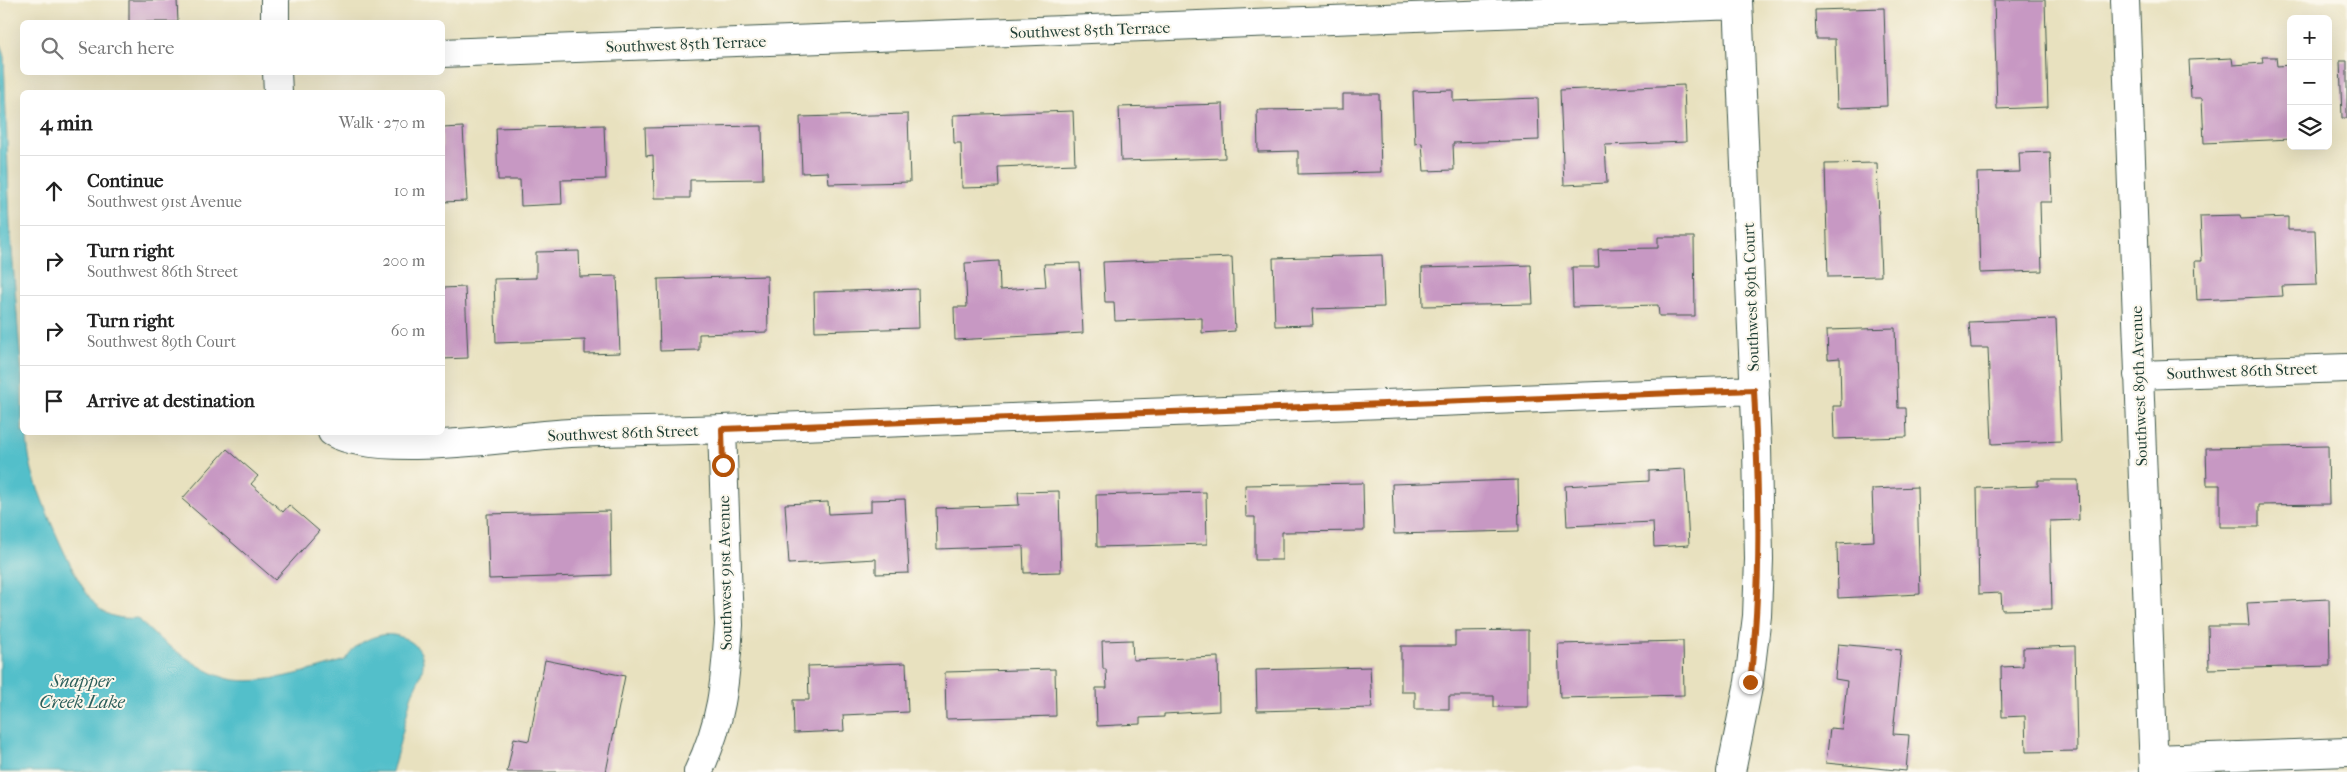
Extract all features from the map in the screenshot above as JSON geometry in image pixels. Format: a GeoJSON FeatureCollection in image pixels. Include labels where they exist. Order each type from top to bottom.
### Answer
{"type":"FeatureCollection","features":[{"type":"Feature","properties":{"kind":"street"},"geometry":{"type":"LineString","coordinates":[[274,0],[275,20]]}},
{"type":"Feature","properties":{"kind":"street","name":"Southwest 89th Avenue"},"geometry":{"type":"LineString","coordinates":[[2125,0],[2154,766]]}},
{"type":"Feature","properties":{"kind":"street","name":"Southwest 85th Terrace"},"geometry":{"type":"LineString","coordinates":[[445,52],[1738,2]]}},
{"type":"Feature","properties":{"kind":"street","name":"Southwest 89th Court"},"geometry":{"type":"LineString","coordinates":[[1731,772],[1750,682],[1757,616],[1759,502],[1738,2]]}},
{"type":"Feature","properties":{"kind":"street"},"geometry":{"type":"LineString","coordinates":[[277,75],[278,90]]}},
{"type":"Feature","properties":{"kind":"street","name":"Southwest 86th Street"},"geometry":{"type":"LineString","coordinates":[[2138,375],[2347,368]]}},
{"type":"Feature","properties":{"kind":"street","name":"Southwest 86th Street"},"geometry":{"type":"LineString","coordinates":[[339,435],[352,441],[391,445],[570,433],[722,429],[1754,390]]}},
{"type":"Feature","properties":{"kind":"street","name":"Southwest 91st Avenue"},"geometry":{"type":"LineString","coordinates":[[698,772],[717,727],[727,654],[729,625],[722,429]]}},
{"type":"Feature","properties":{"kind":"street"},"geometry":{"type":"LineString","coordinates":[[2154,766],[2347,752]]}},
{"type":"Feature","properties":{"kind":"water","name":"Snapper Creek Lake"},"geometry":{"type":"Polygon","coordinates":[[[0,43],[4,57],[10,224],[20,352],[20,435],[27,435],[31,465],[43,502],[71,566],[92,600],[101,610],[109,615],[138,618],[154,635],[178,653],[206,670],[229,679],[242,681],[272,679],[319,668],[345,660],[360,643],[382,635],[395,635],[414,644],[422,655],[423,666],[411,697],[392,772],[0,772],[0,43]]]}},
{"type":"Feature","properties":{"kind":"building"},"geometry":{"type":"Polygon","coordinates":[[[129,0],[177,0],[178,20],[129,20],[129,0]]]}},
{"type":"Feature","properties":{"kind":"building"},"geometry":{"type":"Polygon","coordinates":[[[1994,0],[2045,0],[2048,107],[1997,109],[1994,0]]]}},
{"type":"Feature","properties":{"kind":"building"},"geometry":{"type":"Polygon","coordinates":[[[1884,8],[1887,106],[1837,108],[1835,39],[1816,39],[1815,10],[1884,8]]]}},
{"type":"Feature","properties":{"kind":"building"},"geometry":{"type":"Polygon","coordinates":[[[2262,57],[2276,57],[2277,66],[2287,65],[2287,139],[2204,143],[2202,98],[2191,98],[2189,60],[2232,58],[2233,65],[2263,63],[2262,57]]]}},
{"type":"Feature","properties":{"kind":"building"},"geometry":{"type":"Polygon","coordinates":[[[2340,61],[2347,61],[2347,118],[2342,118],[2340,61]]]}},
{"type":"Feature","properties":{"kind":"building"},"geometry":{"type":"Polygon","coordinates":[[[1684,85],[1686,142],[1605,145],[1607,183],[1564,185],[1560,90],[1684,85]]]}},
{"type":"Feature","properties":{"kind":"building"},"geometry":{"type":"Polygon","coordinates":[[[1453,90],[1453,101],[1538,98],[1539,140],[1453,143],[1454,170],[1424,171],[1422,143],[1415,144],[1413,91],[1453,90]]]}},
{"type":"Feature","properties":{"kind":"building"},"geometry":{"type":"Polygon","coordinates":[[[1343,94],[1379,94],[1381,172],[1298,174],[1298,151],[1258,152],[1257,110],[1343,109],[1343,94]]]}},
{"type":"Feature","properties":{"kind":"building"},"geometry":{"type":"Polygon","coordinates":[[[1223,104],[1225,158],[1121,161],[1119,107],[1223,104]]]}},
{"type":"Feature","properties":{"kind":"building"},"geometry":{"type":"Polygon","coordinates":[[[1073,111],[1075,164],[998,167],[999,187],[962,188],[961,143],[954,143],[953,115],[1073,111]]]}},
{"type":"Feature","properties":{"kind":"building"},"geometry":{"type":"Polygon","coordinates":[[[908,114],[910,182],[829,184],[828,172],[802,173],[800,117],[908,114]]]}},
{"type":"Feature","properties":{"kind":"building"},"geometry":{"type":"Polygon","coordinates":[[[604,125],[606,179],[561,180],[562,204],[521,206],[520,180],[498,180],[496,128],[604,125]]]}},
{"type":"Feature","properties":{"kind":"building"},"geometry":{"type":"Polygon","coordinates":[[[762,126],[763,179],[690,180],[690,198],[654,198],[653,155],[646,156],[645,128],[762,126]]]}},
{"type":"Feature","properties":{"kind":"building"},"geometry":{"type":"Polygon","coordinates":[[[463,127],[467,201],[445,202],[445,128],[463,127]]]}},
{"type":"Feature","properties":{"kind":"building"},"geometry":{"type":"Polygon","coordinates":[[[2050,152],[2052,202],[2040,202],[2042,271],[1980,273],[1977,173],[2020,172],[2019,153],[2050,152]]]}},
{"type":"Feature","properties":{"kind":"building"},"geometry":{"type":"Polygon","coordinates":[[[1877,163],[1881,276],[1828,277],[1825,164],[1877,163]]]}},
{"type":"Feature","properties":{"kind":"building"},"geometry":{"type":"Polygon","coordinates":[[[2240,215],[2241,219],[2288,217],[2288,230],[2315,230],[2317,285],[2282,286],[2283,296],[2197,300],[2195,261],[2202,261],[2200,216],[2240,215]]]}},
{"type":"Feature","properties":{"kind":"building"},"geometry":{"type":"Polygon","coordinates":[[[1658,237],[1694,237],[1695,316],[1659,316],[1658,305],[1573,307],[1572,267],[1599,267],[1598,249],[1658,248],[1658,237]]]}},
{"type":"Feature","properties":{"kind":"building"},"geometry":{"type":"Polygon","coordinates":[[[579,251],[580,277],[617,276],[620,353],[585,354],[585,340],[496,343],[494,279],[536,278],[536,252],[579,251]]]}},
{"type":"Feature","properties":{"kind":"building"},"geometry":{"type":"Polygon","coordinates":[[[1382,255],[1384,307],[1312,309],[1313,325],[1275,326],[1273,258],[1382,255]]]}},
{"type":"Feature","properties":{"kind":"building"},"geometry":{"type":"Polygon","coordinates":[[[1232,257],[1235,331],[1202,333],[1202,318],[1115,321],[1114,302],[1105,302],[1103,262],[1232,257]]]}},
{"type":"Feature","properties":{"kind":"building"},"geometry":{"type":"Polygon","coordinates":[[[999,261],[1000,290],[1046,287],[1044,264],[1080,263],[1083,333],[955,340],[954,307],[967,307],[965,263],[999,261]]]}},
{"type":"Feature","properties":{"kind":"building"},"geometry":{"type":"Polygon","coordinates":[[[1531,265],[1533,304],[1423,306],[1422,268],[1531,265]]]}},
{"type":"Feature","properties":{"kind":"building"},"geometry":{"type":"Polygon","coordinates":[[[767,276],[768,332],[699,334],[699,350],[660,351],[658,279],[767,276]]]}},
{"type":"Feature","properties":{"kind":"building"},"geometry":{"type":"Polygon","coordinates":[[[465,287],[468,358],[445,359],[445,288],[465,287]]]}},
{"type":"Feature","properties":{"kind":"building"},"geometry":{"type":"Polygon","coordinates":[[[918,289],[919,328],[815,331],[814,292],[918,289]]]}},
{"type":"Feature","properties":{"kind":"building"},"geometry":{"type":"Polygon","coordinates":[[[2056,319],[2061,441],[1992,444],[1988,348],[1971,348],[1969,322],[2056,319]]]}},
{"type":"Feature","properties":{"kind":"building"},"geometry":{"type":"Polygon","coordinates":[[[1895,328],[1898,408],[1906,408],[1907,437],[1834,439],[1833,406],[1841,406],[1840,358],[1828,359],[1827,330],[1895,328]]]}},
{"type":"Feature","properties":{"kind":"building"},"geometry":{"type":"Polygon","coordinates":[[[2328,446],[2329,504],[2259,505],[2259,527],[2220,527],[2220,485],[2207,485],[2206,448],[2328,446]]]}},
{"type":"Feature","properties":{"kind":"building"},"geometry":{"type":"Polygon","coordinates":[[[227,449],[258,476],[251,484],[283,512],[289,505],[319,531],[275,580],[182,499],[227,449]]]}},
{"type":"Feature","properties":{"kind":"building"},"geometry":{"type":"Polygon","coordinates":[[[1685,469],[1689,545],[1654,547],[1653,522],[1567,526],[1565,486],[1649,481],[1649,471],[1685,469]]]}},
{"type":"Feature","properties":{"kind":"building"},"geometry":{"type":"Polygon","coordinates":[[[1518,480],[1519,531],[1394,534],[1392,484],[1518,480]]]}},
{"type":"Feature","properties":{"kind":"building"},"geometry":{"type":"Polygon","coordinates":[[[2038,480],[2078,480],[2079,520],[2050,521],[2052,609],[2002,610],[2001,593],[1979,594],[1977,488],[2038,486],[2038,480]]]}},
{"type":"Feature","properties":{"kind":"building"},"geometry":{"type":"Polygon","coordinates":[[[1363,483],[1364,531],[1282,532],[1282,560],[1255,560],[1255,517],[1246,517],[1245,485],[1363,483]]]}},
{"type":"Feature","properties":{"kind":"building"},"geometry":{"type":"Polygon","coordinates":[[[1917,487],[1920,594],[1838,598],[1837,543],[1874,541],[1872,489],[1917,487]]]}},
{"type":"Feature","properties":{"kind":"building"},"geometry":{"type":"Polygon","coordinates":[[[1059,491],[1061,572],[1024,573],[1023,546],[937,549],[936,508],[1019,505],[1018,492],[1059,491]]]}},
{"type":"Feature","properties":{"kind":"building"},"geometry":{"type":"Polygon","coordinates":[[[1206,492],[1207,544],[1097,547],[1096,495],[1206,492]]]}},
{"type":"Feature","properties":{"kind":"building"},"geometry":{"type":"Polygon","coordinates":[[[905,499],[909,573],[876,574],[876,559],[789,564],[785,504],[828,502],[829,514],[871,512],[871,500],[905,499]]]}},
{"type":"Feature","properties":{"kind":"building"},"geometry":{"type":"Polygon","coordinates":[[[610,511],[611,575],[489,579],[487,514],[610,511]]]}},
{"type":"Feature","properties":{"kind":"building"},"geometry":{"type":"Polygon","coordinates":[[[2329,599],[2330,666],[2209,669],[2208,626],[2249,626],[2247,603],[2329,599]]]}},
{"type":"Feature","properties":{"kind":"building"},"geometry":{"type":"Polygon","coordinates":[[[1528,630],[1528,707],[1494,707],[1494,696],[1449,696],[1449,709],[1415,709],[1415,692],[1401,692],[1401,646],[1455,646],[1455,631],[1528,630]]]}},
{"type":"Feature","properties":{"kind":"building"},"geometry":{"type":"Polygon","coordinates":[[[1132,640],[1133,660],[1218,657],[1219,711],[1164,714],[1164,717],[1140,718],[1140,724],[1097,726],[1096,688],[1107,688],[1106,669],[1103,669],[1102,641],[1132,640]]]}},
{"type":"Feature","properties":{"kind":"building"},"geometry":{"type":"Polygon","coordinates":[[[1683,641],[1684,695],[1560,698],[1558,644],[1683,641]]]}},
{"type":"Feature","properties":{"kind":"building"},"geometry":{"type":"Polygon","coordinates":[[[1838,644],[1901,650],[1893,734],[1909,735],[1906,771],[1826,763],[1830,728],[1842,729],[1847,681],[1835,679],[1838,644]]]}},
{"type":"Feature","properties":{"kind":"building"},"geometry":{"type":"Polygon","coordinates":[[[2075,646],[2077,751],[2026,752],[2025,716],[2002,717],[2001,667],[2023,666],[2023,648],[2075,646]]]}},
{"type":"Feature","properties":{"kind":"building"},"geometry":{"type":"Polygon","coordinates":[[[545,660],[625,676],[606,772],[507,772],[514,738],[529,741],[545,660]]]}},
{"type":"Feature","properties":{"kind":"building"},"geometry":{"type":"Polygon","coordinates":[[[906,663],[908,712],[843,715],[844,731],[794,733],[793,700],[809,700],[808,666],[906,663]]]}},
{"type":"Feature","properties":{"kind":"building"},"geometry":{"type":"Polygon","coordinates":[[[1370,667],[1372,708],[1257,711],[1256,670],[1370,667]]]}},
{"type":"Feature","properties":{"kind":"building"},"geometry":{"type":"Polygon","coordinates":[[[1055,669],[1056,716],[946,719],[945,672],[1055,669]]]}},
{"type":"Feature","properties":{"kind":"route"},"geometry":{"type":"LineString","coordinates":[[723,465],[722,429],[1754,390],[1759,502],[1759,587],[1750,682]]}}]}
